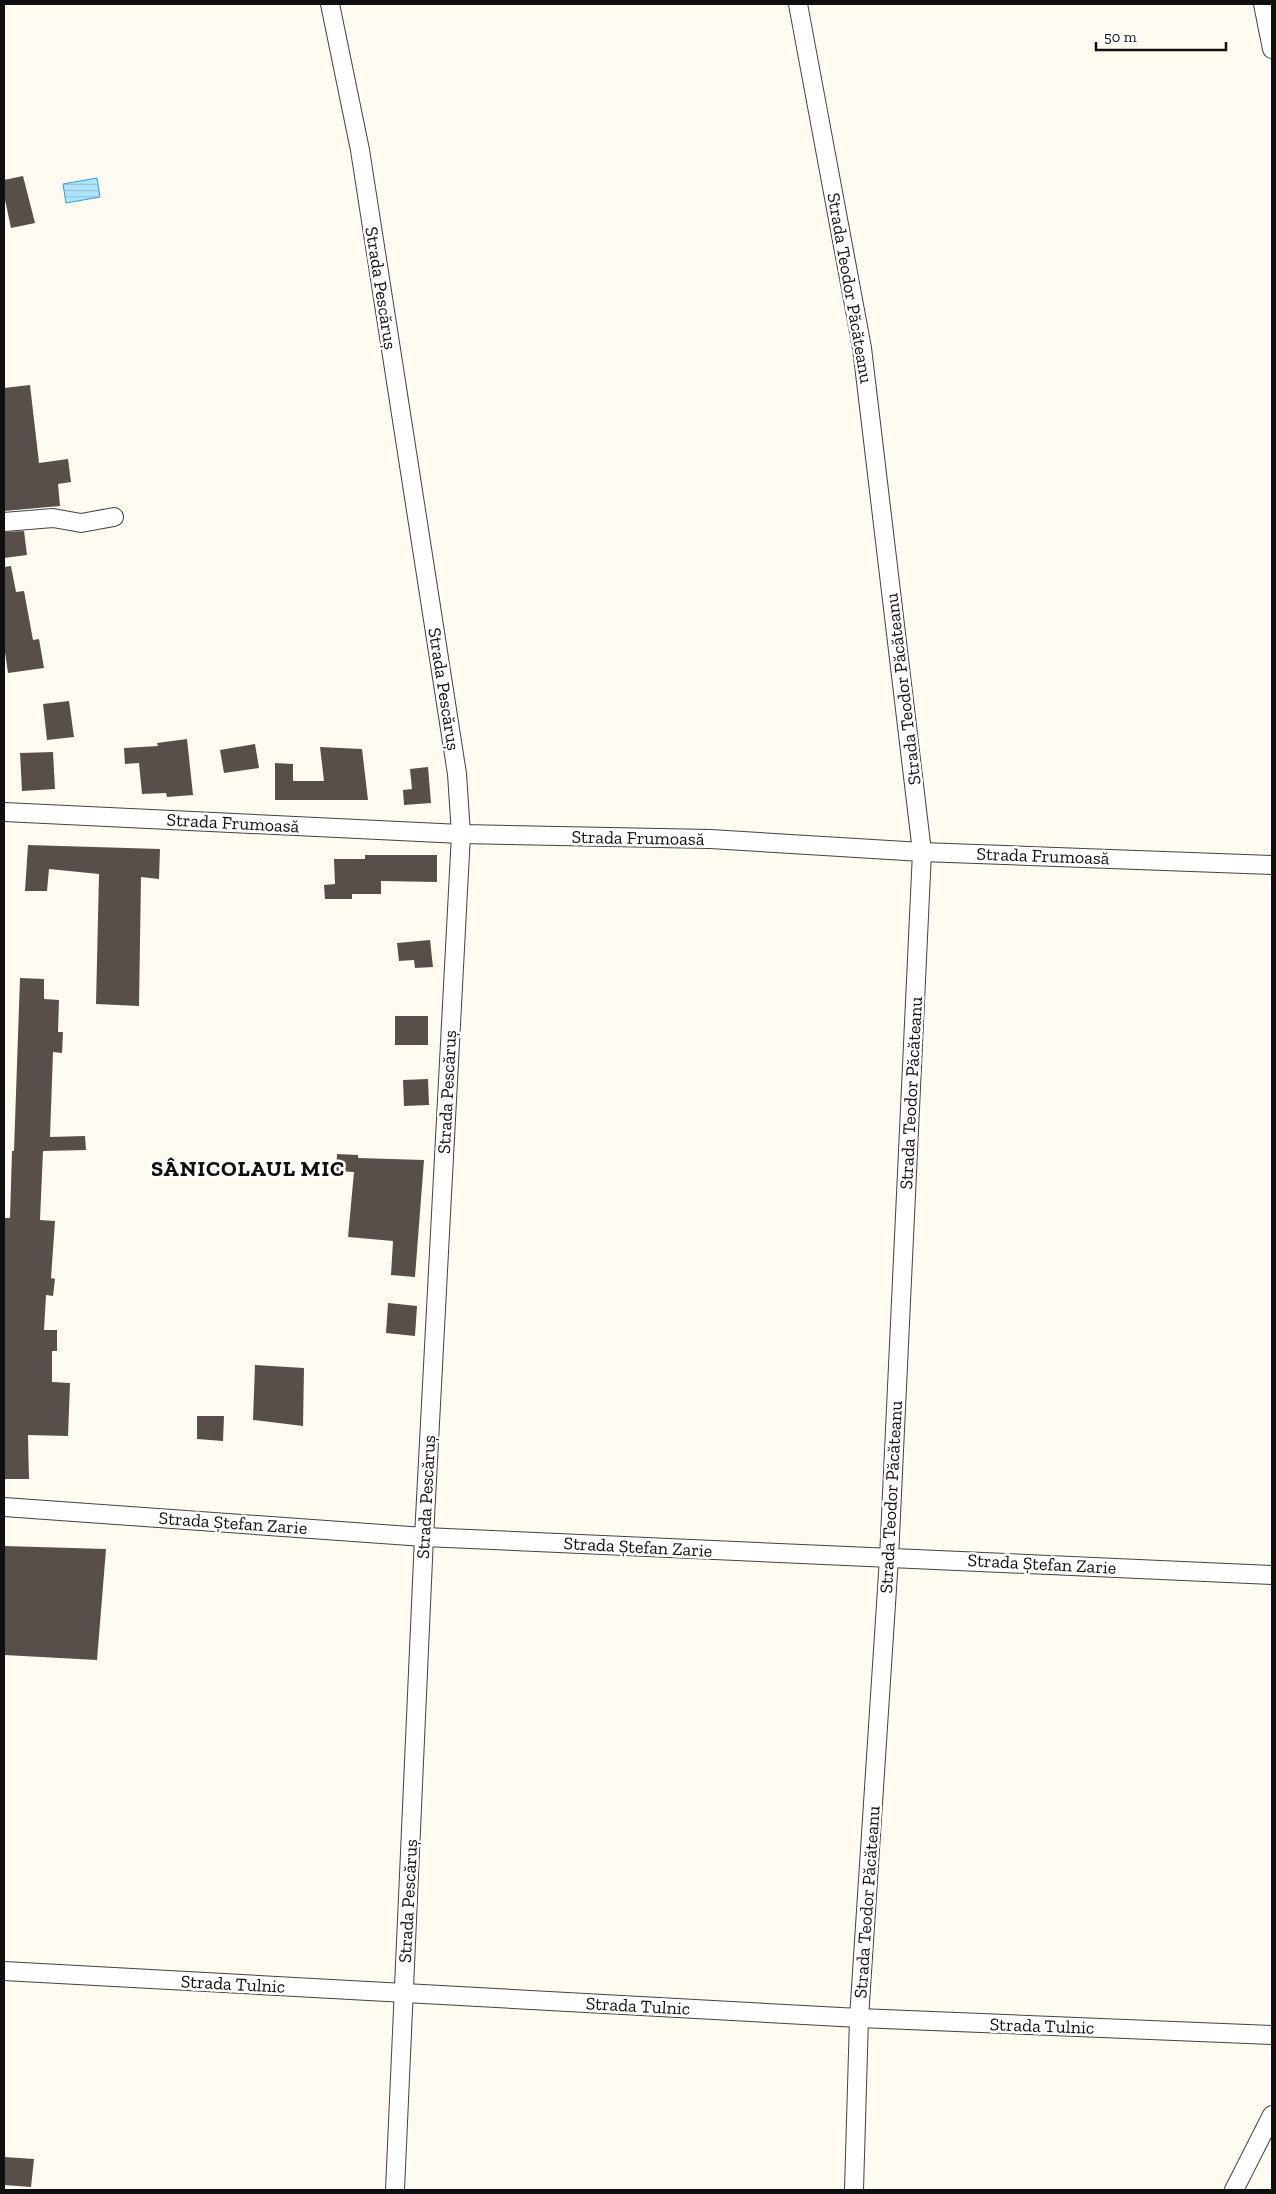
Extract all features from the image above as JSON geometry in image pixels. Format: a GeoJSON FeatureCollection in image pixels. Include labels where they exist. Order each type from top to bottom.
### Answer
{"type":"FeatureCollection","features":[{"type":"Feature","properties":{"kind":"street","name":"Strada Pescăruș"},"geometry":{"type":"LineString","coordinates":[[330,4],[360,150],[457,774],[461,834],[424,1537],[395,2190]]}},
{"type":"Feature","properties":{"kind":"street","name":"Strada Teodor Păcăteanu"},"geometry":{"type":"LineString","coordinates":[[798,4],[862,348],[922,852],[889,1558],[859,2018],[854,2190]]}},
{"type":"Feature","properties":{"kind":"street"},"geometry":{"type":"LineString","coordinates":[[1263,4],[1272,50]]}},
{"type":"Feature","properties":{"kind":"street"},"geometry":{"type":"LineString","coordinates":[[4,522],[53,518],[81,523],[114,517]]}},
{"type":"Feature","properties":{"kind":"street","name":"Strada Frumoasă"},"geometry":{"type":"LineString","coordinates":[[4,812],[461,834],[710,840],[922,852],[1272,865]]}},
{"type":"Feature","properties":{"kind":"street","name":"Strada Ștefan Zarie"},"geometry":{"type":"LineString","coordinates":[[4,1507],[424,1537],[1272,1574]]}},
{"type":"Feature","properties":{"kind":"street","name":"Strada Tulnic"},"geometry":{"type":"LineString","coordinates":[[4,1971],[859,2018],[1272,2035]]}},
{"type":"Feature","properties":{"kind":"street"},"geometry":{"type":"LineString","coordinates":[[1234,2190],[1272,2115]]}},
{"type":"Feature","properties":{"kind":"water"},"geometry":{"type":"Polygon","coordinates":[[[97,178],[100,197],[66,203],[63,184],[97,178]]]}},
{"type":"Feature","properties":{"kind":"building"},"geometry":{"type":"Polygon","coordinates":[[[23,176],[35,223],[11,228],[4,195],[4,180],[23,176]]]}},
{"type":"Feature","properties":{"kind":"building"},"geometry":{"type":"Polygon","coordinates":[[[30,385],[39,463],[68,459],[71,482],[58,484],[60,506],[4,511],[4,388],[30,385]]]}},
{"type":"Feature","properties":{"kind":"building"},"geometry":{"type":"Polygon","coordinates":[[[24,531],[27,555],[4,558],[4,532],[24,531]]]}},
{"type":"Feature","properties":{"kind":"building"},"geometry":{"type":"Polygon","coordinates":[[[11,566],[16,592],[24,591],[33,640],[39,639],[44,668],[8,673],[4,645],[4,567],[11,566]]]}},
{"type":"Feature","properties":{"kind":"building"},"geometry":{"type":"Polygon","coordinates":[[[69,701],[74,737],[47,740],[43,704],[69,701]]]}},
{"type":"Feature","properties":{"kind":"building"},"geometry":{"type":"Polygon","coordinates":[[[187,739],[193,795],[167,797],[166,793],[142,794],[139,763],[125,764],[124,748],[158,746],[157,743],[187,739]]]}},
{"type":"Feature","properties":{"kind":"building"},"geometry":{"type":"Polygon","coordinates":[[[255,744],[259,768],[224,773],[220,750],[255,744]]]}},
{"type":"Feature","properties":{"kind":"building"},"geometry":{"type":"Polygon","coordinates":[[[320,747],[362,749],[368,800],[275,800],[275,763],[293,764],[293,781],[324,781],[320,747]]]}},
{"type":"Feature","properties":{"kind":"building"},"geometry":{"type":"Polygon","coordinates":[[[53,752],[55,789],[22,791],[20,753],[53,752]]]}},
{"type":"Feature","properties":{"kind":"building"},"geometry":{"type":"Polygon","coordinates":[[[428,767],[431,803],[404,805],[403,790],[412,789],[410,769],[428,767]]]}},
{"type":"Feature","properties":{"kind":"building"},"geometry":{"type":"Polygon","coordinates":[[[28,845],[160,849],[159,879],[141,877],[139,1006],[96,1004],[99,874],[49,869],[47,891],[25,891],[28,845]]]}},
{"type":"Feature","properties":{"kind":"building"},"geometry":{"type":"Polygon","coordinates":[[[365,855],[437,855],[437,882],[381,881],[381,894],[352,894],[352,899],[325,899],[324,885],[335,884],[334,859],[365,859],[365,855]]]}},
{"type":"Feature","properties":{"kind":"building"},"geometry":{"type":"Polygon","coordinates":[[[430,940],[433,967],[415,968],[414,960],[399,961],[397,943],[430,940]]]}},
{"type":"Feature","properties":{"kind":"building"},"geometry":{"type":"Polygon","coordinates":[[[20,978],[44,979],[44,999],[59,1000],[58,1032],[63,1032],[62,1053],[53,1052],[50,1137],[85,1136],[86,1150],[43,1151],[40,1220],[55,1221],[51,1278],[55,1279],[53,1296],[46,1295],[44,1330],[57,1330],[57,1351],[52,1351],[52,1382],[70,1383],[68,1436],[28,1435],[29,1479],[4,1479],[4,1238],[5,1218],[10,1218],[20,978]]]}},
{"type":"Feature","properties":{"kind":"building"},"geometry":{"type":"Polygon","coordinates":[[[395,1016],[428,1016],[428,1045],[395,1045],[395,1016]]]}},
{"type":"Feature","properties":{"kind":"building"},"geometry":{"type":"Polygon","coordinates":[[[428,1079],[429,1105],[404,1106],[403,1080],[428,1079]]]}},
{"type":"Feature","properties":{"kind":"building"},"geometry":{"type":"Polygon","coordinates":[[[337,1154],[358,1155],[358,1158],[424,1160],[415,1277],[391,1275],[393,1241],[348,1237],[354,1172],[336,1171],[337,1154]]]}},
{"type":"Feature","properties":{"kind":"building"},"geometry":{"type":"Polygon","coordinates":[[[388,1303],[417,1306],[415,1336],[386,1333],[388,1303]]]}},
{"type":"Feature","properties":{"kind":"building"},"geometry":{"type":"Polygon","coordinates":[[[255,1365],[304,1368],[303,1426],[253,1420],[255,1365]]]}},
{"type":"Feature","properties":{"kind":"building"},"geometry":{"type":"Polygon","coordinates":[[[197,1416],[224,1416],[223,1441],[197,1439],[197,1416]]]}},
{"type":"Feature","properties":{"kind":"building"},"geometry":{"type":"Polygon","coordinates":[[[4,1546],[106,1549],[97,1660],[4,1655],[4,1546]]]}},
{"type":"Feature","properties":{"kind":"building"},"geometry":{"type":"Polygon","coordinates":[[[4,2157],[34,2159],[31,2187],[4,2185],[4,2157]]]}},
{"type":"Feature","properties":{"kind":"district","name":"SÂNICOLAUL MIC"},"geometry":{"type":"Point","coordinates":[248,1168]}}]}
